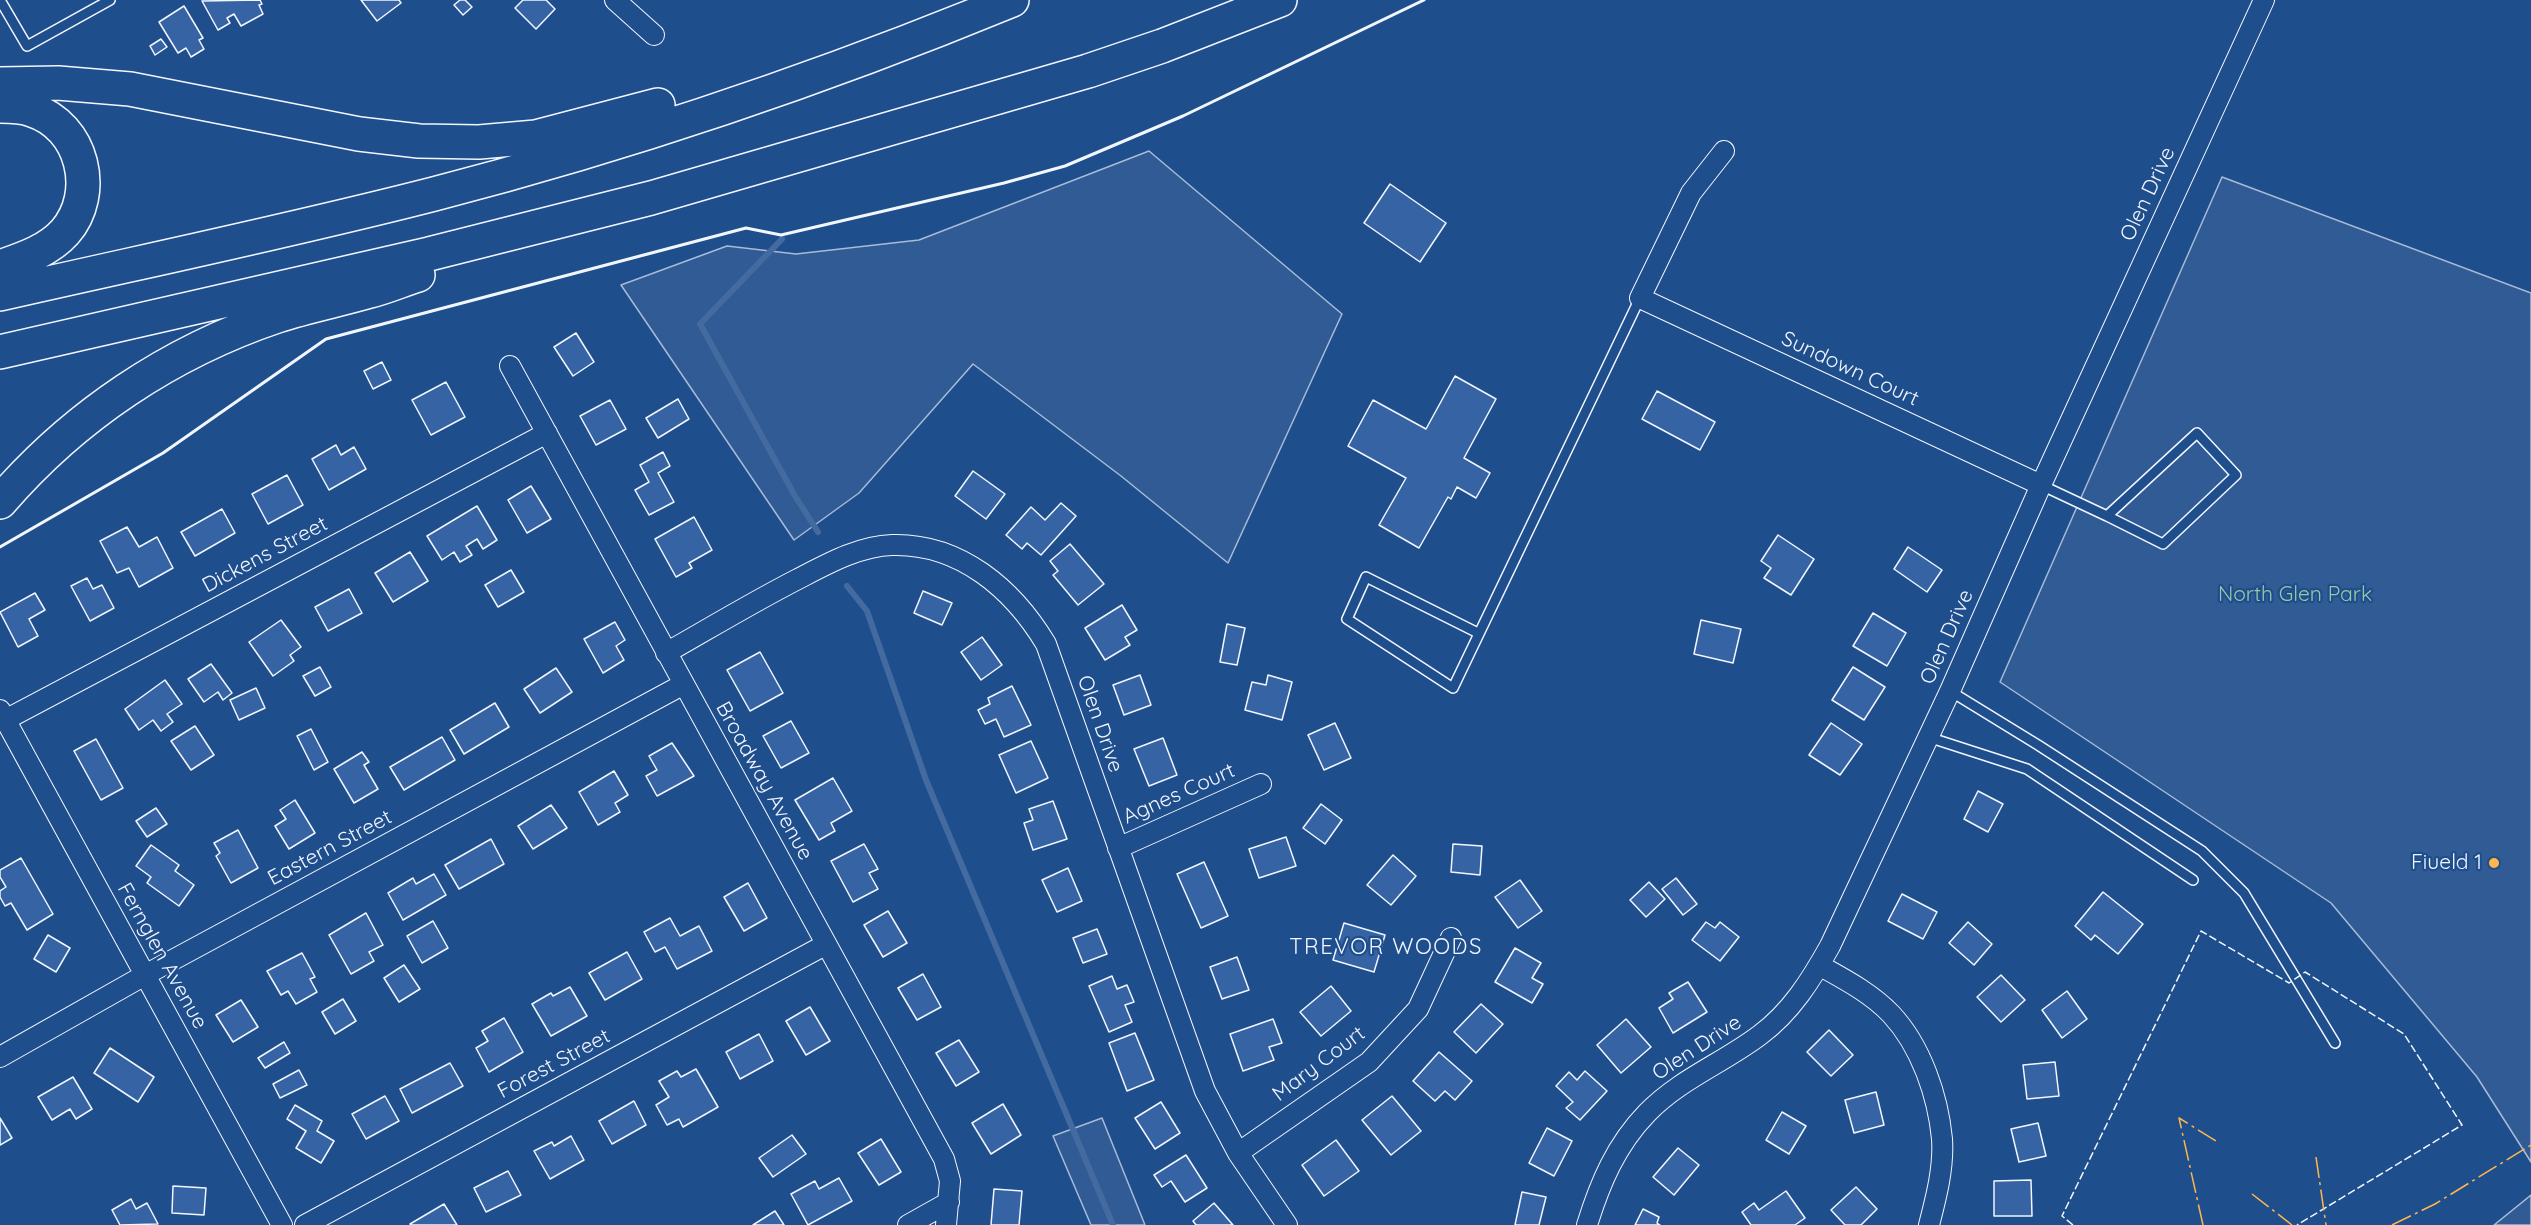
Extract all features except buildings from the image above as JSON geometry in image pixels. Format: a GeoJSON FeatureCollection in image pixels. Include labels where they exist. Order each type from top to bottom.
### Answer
{"type":"FeatureCollection","features":[{"type":"Feature","properties":{"kind":"highway"},"geometry":{"type":"LineString","coordinates":[[0,294],[436,194],[591,150],[802,81],[1012,0]]}},
{"type":"Feature","properties":{"kind":"highway"},"geometry":{"type":"LineString","coordinates":[[0,352],[576,218],[841,144],[1078,74],[1162,46],[1280,0]]}},
{"type":"Feature","properties":{"kind":"highway"},"geometry":{"type":"LineString","coordinates":[[0,84],[58,83],[130,89],[360,134],[419,141],[479,142],[536,137],[663,104],[802,81]]}},
{"type":"Feature","properties":{"kind":"highway"},"geometry":{"type":"LineString","coordinates":[[0,106],[33,110],[51,120],[73,145],[83,175],[79,207],[64,232],[40,251],[0,267]]}},
{"type":"Feature","properties":{"kind":"highway"},"geometry":{"type":"LineString","coordinates":[[0,502],[43,456],[104,405],[151,375],[204,346],[278,315],[372,291],[576,218]]}},
{"type":"Feature","properties":{"kind":"street"},"geometry":{"type":"LineString","coordinates":[[615,0],[654,35]]}},
{"type":"Feature","properties":{"kind":"street","name":"Olen Drive"},"geometry":{"type":"LineString","coordinates":[[1587,1225],[1611,1161],[1646,1113],[1690,1077],[1771,1026],[1796,1000],[1819,965],[1950,691],[2041,485],[2264,0]]}},
{"type":"Feature","properties":{"kind":"street"},"geometry":{"type":"LineString","coordinates":[[1640,298],[1691,193],[1724,151]]}},
{"type":"Feature","properties":{"kind":"street","name":"Sundown Court"},"geometry":{"type":"LineString","coordinates":[[1640,298],[2041,485]]}},
{"type":"Feature","properties":{"kind":"street","name":"Broadway Avenue"},"geometry":{"type":"LineString","coordinates":[[510,366],[944,1159],[950,1180],[946,1225]]}},
{"type":"Feature","properties":{"kind":"street","name":"Dickens Street"},"geometry":{"type":"LineString","coordinates":[[3,715],[547,433]]}},
{"type":"Feature","properties":{"kind":"street","name":"Olen Drive"},"geometry":{"type":"LineString","coordinates":[[666,653],[768,595],[854,553],[891,545],[933,550],[955,558],[977,568],[1013,597],[1031,618],[1046,644],[1194,1063],[1215,1114],[1238,1153],[1287,1225]]}},
{"type":"Feature","properties":{"kind":"street","name":"Eastern Street"},"geometry":{"type":"LineString","coordinates":[[0,1057],[145,975],[684,684]]}},
{"type":"Feature","properties":{"kind":"street","name":"Fernglen Avenue"},"geometry":{"type":"LineString","coordinates":[[3,715],[282,1225]]}},
{"type":"Feature","properties":{"kind":"street","name":"Agnes Court"},"geometry":{"type":"LineString","coordinates":[[1118,848],[1261,784]]}},
{"type":"Feature","properties":{"kind":"street","name":"Mary Court"},"geometry":{"type":"LineString","coordinates":[[1238,1153],[1369,1062],[1418,1009],[1450,938]]}},
{"type":"Feature","properties":{"kind":"street","name":"Forest Street"},"geometry":{"type":"LineString","coordinates":[[305,1225],[825,945]]}},
{"type":"Feature","properties":{"kind":"street"},"geometry":{"type":"LineString","coordinates":[[1819,965],[1871,997],[1891,1014],[1906,1034],[1926,1075],[1939,1118],[1942,1141],[1938,1187],[1929,1225]]}},
{"type":"Feature","properties":{"kind":"street"},"geometry":{"type":"LineString","coordinates":[[908,1225],[949,1202]]}},
{"type":"Feature","properties":{"kind":"lane"},"geometry":{"type":"LineString","coordinates":[[0,0],[27,46],[110,0]]}},
{"type":"Feature","properties":{"kind":"lane"},"geometry":{"type":"LineString","coordinates":[[1478,633],[1366,577],[1347,619],[1453,688],[1640,298]]}},
{"type":"Feature","properties":{"kind":"lane"},"geometry":{"type":"LineString","coordinates":[[2041,485],[2163,544],[2236,475],[2197,433],[2107,516]]}},
{"type":"Feature","properties":{"kind":"lane"},"geometry":{"type":"LineString","coordinates":[[1950,691],[2202,851],[2244,893],[2335,1043]]}},
{"type":"Feature","properties":{"kind":"lane"},"geometry":{"type":"LineString","coordinates":[[1928,737],[2027,769],[2193,880]]}},
{"type":"Feature","properties":{"kind":"shaded area"},"geometry":{"type":"Polygon","coordinates":[[[1149,151],[1342,314],[1228,563],[1121,476],[973,364],[859,493],[794,540],[621,285],[727,246],[796,254],[919,240],[1149,151]]]}},
{"type":"Feature","properties":{"kind":"shaded area","name":"North Glen Park"},"geometry":{"type":"Polygon","coordinates":[[[2222,177],[2531,293],[2531,1162],[2477,1077],[2331,903],[2000,682],[2222,177]]]}},
{"type":"Feature","properties":{"kind":"shaded area"},"geometry":{"type":"Polygon","coordinates":[[[1102,1118],[1145,1225],[1091,1225],[1053,1136],[1102,1118]]]}},
{"type":"Feature","properties":{"kind":"shaded area"},"geometry":{"type":"Polygon","coordinates":[[[2531,1195],[2531,1225],[2494,1225],[2531,1195]]]}},
{"type":"Feature","properties":{"kind":"waterway"},"geometry":{"type":"LineString","coordinates":[[782,239],[700,324],[795,496],[818,532]]}},
{"type":"Feature","properties":{"kind":"waterway"},"geometry":{"type":"LineString","coordinates":[[847,586],[867,611],[926,780],[1113,1225]]}},
{"type":"Feature","properties":{"kind":"fence"},"geometry":{"type":"LineString","coordinates":[[2073,1225],[2062,1216],[2201,931],[2289,983],[2305,972],[2404,1034],[2462,1125],[2297,1225]]}},
{"type":"Feature","properties":{"kind":"wall"},"geometry":{"type":"LineString","coordinates":[[0,547],[163,453],[326,339],[746,228],[781,235],[1004,183],[1065,166],[1183,116],[1424,0]]}},
{"type":"Feature","properties":{"kind":"power"},"geometry":{"type":"LineString","coordinates":[[2203,1225],[2179,1118],[2216,1141]]}},
{"type":"Feature","properties":{"kind":"power"},"geometry":{"type":"LineString","coordinates":[[2392,1225],[2435,1204],[2531,1145]]}},
{"type":"Feature","properties":{"kind":"power"},"geometry":{"type":"LineString","coordinates":[[2316,1157],[2326,1225]]}},
{"type":"Feature","properties":{"kind":"power"},"geometry":{"type":"LineString","coordinates":[[2252,1194],[2292,1225]]}},
{"type":"Feature","properties":{"kind":"place","name":"Fiueld 1"},"geometry":{"type":"Point","coordinates":[2494,863]}},
{"type":"Feature","properties":{"kind":"district","name":"TREVOR WOODS"},"geometry":{"type":"Point","coordinates":[1386,947]}}]}
